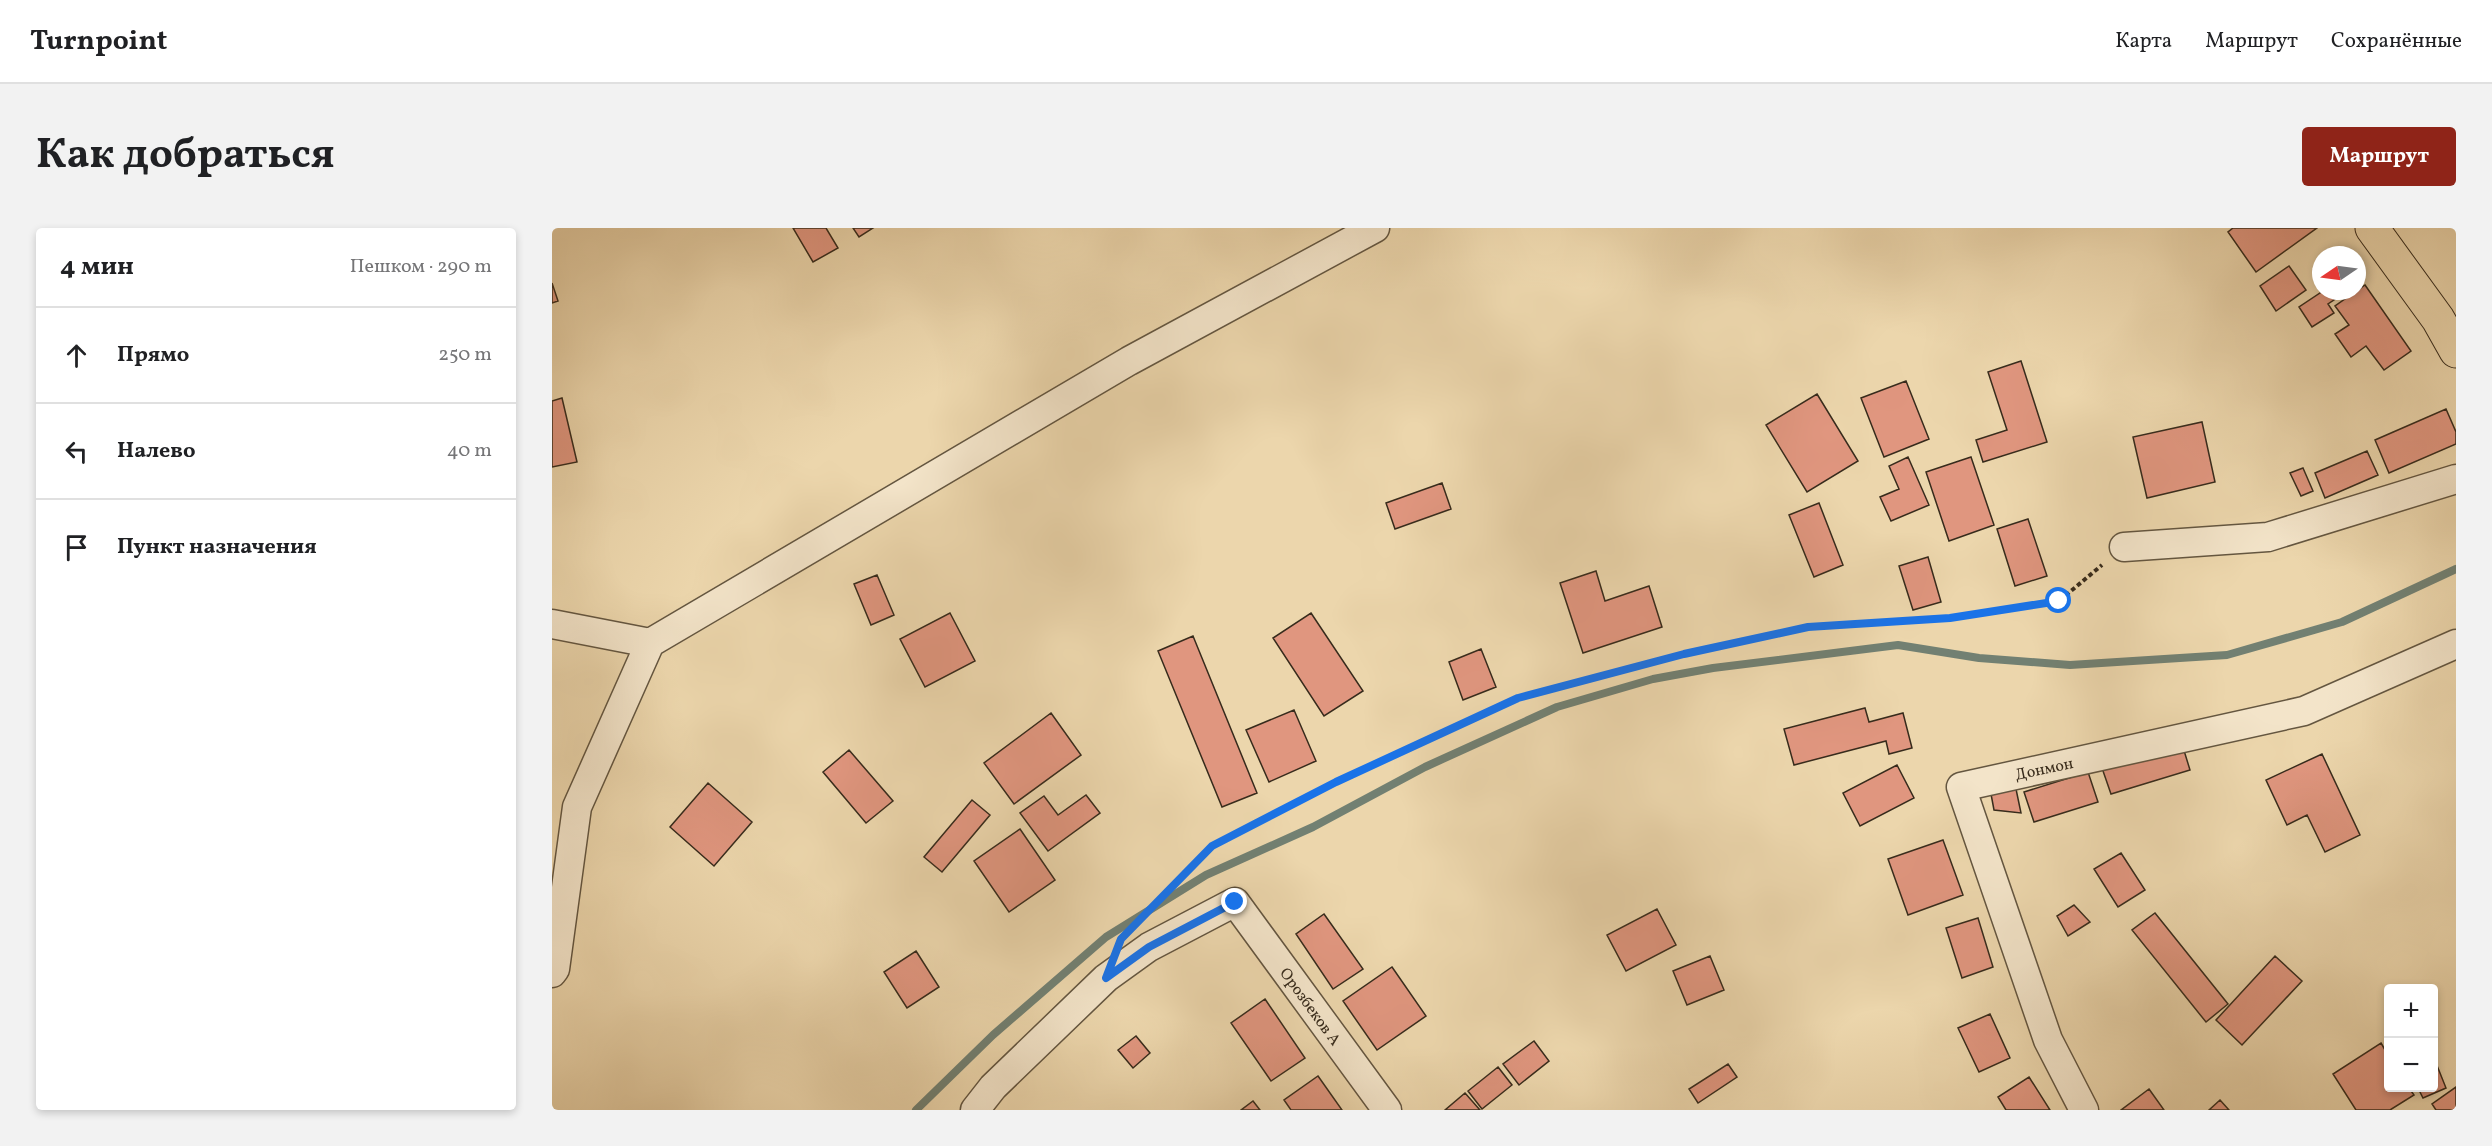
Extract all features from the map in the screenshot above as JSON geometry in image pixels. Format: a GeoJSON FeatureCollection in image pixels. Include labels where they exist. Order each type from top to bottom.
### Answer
{"type":"FeatureCollection","features":[{"type":"Feature","properties":{"kind":"highway"},"geometry":{"type":"LineString","coordinates":[[2372,228],[2438,319],[2456,351]]}},
{"type":"Feature","properties":{"kind":"street"},"geometry":{"type":"LineString","coordinates":[[552,973],[555,969],[577,807],[650,643],[1129,361],[1376,228]]}},
{"type":"Feature","properties":{"kind":"street"},"geometry":{"type":"LineString","coordinates":[[2124,547],[2268,537],[2456,479]]}},
{"type":"Feature","properties":{"kind":"street"},"geometry":{"type":"LineString","coordinates":[[552,624],[650,643]]}},
{"type":"Feature","properties":{"kind":"street","name":"Донмон"},"geometry":{"type":"LineString","coordinates":[[2084,1110],[2048,1040],[1961,787],[2304,711],[2456,644]]}},
{"type":"Feature","properties":{"kind":"street","name":"Орозбеков А"},"geometry":{"type":"LineString","coordinates":[[975,1110],[993,1087],[1106,978],[1149,947],[1235,902],[1387,1110]]}},
{"type":"Feature","properties":{"kind":"path"},"geometry":{"type":"LineString","coordinates":[[1140,919],[1212,846],[1336,782],[1518,698],[1684,654],[1808,627],[1950,618],[2059,601],[2124,547]]}},
{"type":"Feature","properties":{"kind":"building"},"geometry":{"type":"Polygon","coordinates":[[[793,228],[826,228],[838,248],[813,262],[793,228]]]}},
{"type":"Feature","properties":{"kind":"building"},"geometry":{"type":"Polygon","coordinates":[[[853,228],[873,228],[859,237],[853,228]]]}},
{"type":"Feature","properties":{"kind":"building"},"geometry":{"type":"Polygon","coordinates":[[[2233,228],[2317,228],[2256,272],[2228,232],[2233,228]]]}},
{"type":"Feature","properties":{"kind":"building"},"geometry":{"type":"Polygon","coordinates":[[[2289,266],[2306,290],[2276,311],[2260,286],[2289,266]]]}},
{"type":"Feature","properties":{"kind":"building"},"geometry":{"type":"Polygon","coordinates":[[[552,283],[558,301],[552,303],[552,283]]]}},
{"type":"Feature","properties":{"kind":"building"},"geometry":{"type":"Polygon","coordinates":[[[2366,286],[2411,351],[2384,370],[2366,346],[2351,357],[2335,334],[2349,325],[2335,306],[2344,300],[2366,300],[2366,286]]]}},
{"type":"Feature","properties":{"kind":"building"},"geometry":{"type":"Polygon","coordinates":[[[2312,298],[2334,300],[2328,304],[2334,313],[2312,327],[2299,307],[2312,298]]]}},
{"type":"Feature","properties":{"kind":"building"},"geometry":{"type":"Polygon","coordinates":[[[2021,361],[2047,442],[1983,462],[1976,440],[2007,430],[1988,372],[2021,361]]]}},
{"type":"Feature","properties":{"kind":"building"},"geometry":{"type":"Polygon","coordinates":[[[1906,381],[1929,439],[1884,457],[1861,398],[1906,381]]]}},
{"type":"Feature","properties":{"kind":"building"},"geometry":{"type":"Polygon","coordinates":[[[1817,394],[1858,461],[1807,492],[1766,425],[1817,394]]]}},
{"type":"Feature","properties":{"kind":"building"},"geometry":{"type":"Polygon","coordinates":[[[562,398],[577,462],[552,467],[552,401],[562,398]]]}},
{"type":"Feature","properties":{"kind":"building"},"geometry":{"type":"Polygon","coordinates":[[[2446,409],[2456,432],[2456,444],[2389,473],[2375,440],[2446,409]]]}},
{"type":"Feature","properties":{"kind":"building"},"geometry":{"type":"Polygon","coordinates":[[[2202,422],[2215,482],[2147,498],[2133,437],[2202,422]]]}},
{"type":"Feature","properties":{"kind":"building"},"geometry":{"type":"Polygon","coordinates":[[[2367,451],[2378,475],[2325,498],[2315,473],[2367,451]]]}},
{"type":"Feature","properties":{"kind":"building"},"geometry":{"type":"Polygon","coordinates":[[[1908,457],[1929,505],[1891,521],[1880,497],[1899,489],[1889,466],[1908,457]]]}},
{"type":"Feature","properties":{"kind":"building"},"geometry":{"type":"Polygon","coordinates":[[[1971,457],[1994,525],[1949,541],[1926,472],[1971,457]]]}},
{"type":"Feature","properties":{"kind":"building"},"geometry":{"type":"Polygon","coordinates":[[[2303,468],[2313,491],[2301,496],[2290,473],[2303,468]]]}},
{"type":"Feature","properties":{"kind":"building"},"geometry":{"type":"Polygon","coordinates":[[[1442,483],[1451,509],[1395,529],[1386,503],[1442,483]]]}},
{"type":"Feature","properties":{"kind":"building"},"geometry":{"type":"Polygon","coordinates":[[[1819,503],[1843,565],[1814,577],[1789,515],[1819,503]]]}},
{"type":"Feature","properties":{"kind":"building"},"geometry":{"type":"Polygon","coordinates":[[[2028,519],[2047,576],[2015,586],[1997,529],[2028,519]]]}},
{"type":"Feature","properties":{"kind":"building"},"geometry":{"type":"Polygon","coordinates":[[[1928,557],[1941,602],[1913,610],[1899,566],[1928,557]]]}},
{"type":"Feature","properties":{"kind":"building"},"geometry":{"type":"Polygon","coordinates":[[[1596,571],[1605,601],[1649,586],[1662,627],[1583,653],[1560,583],[1596,571]]]}},
{"type":"Feature","properties":{"kind":"building"},"geometry":{"type":"Polygon","coordinates":[[[877,575],[894,615],[871,625],[854,584],[877,575]]]}},
{"type":"Feature","properties":{"kind":"building"},"geometry":{"type":"Polygon","coordinates":[[[950,613],[975,661],[925,687],[900,639],[950,613]]]}},
{"type":"Feature","properties":{"kind":"building"},"geometry":{"type":"Polygon","coordinates":[[[1311,613],[1363,691],[1324,716],[1273,638],[1311,613]]]}},
{"type":"Feature","properties":{"kind":"building"},"geometry":{"type":"Polygon","coordinates":[[[1193,636],[1257,793],[1222,807],[1158,651],[1193,636]]]}},
{"type":"Feature","properties":{"kind":"building"},"geometry":{"type":"Polygon","coordinates":[[[1481,649],[1496,687],[1463,700],[1449,662],[1481,649]]]}},
{"type":"Feature","properties":{"kind":"building"},"geometry":{"type":"Polygon","coordinates":[[[1865,708],[1869,722],[1903,713],[1912,748],[1889,754],[1886,741],[1794,765],[1784,729],[1865,708]]]}},
{"type":"Feature","properties":{"kind":"building"},"geometry":{"type":"Polygon","coordinates":[[[1294,710],[1316,761],[1269,782],[1246,730],[1294,710]]]}},
{"type":"Feature","properties":{"kind":"building"},"geometry":{"type":"Polygon","coordinates":[[[1051,713],[1081,755],[1014,804],[984,763],[1051,713]]]}},
{"type":"Feature","properties":{"kind":"building"},"geometry":{"type":"Polygon","coordinates":[[[2182,744],[2190,770],[2111,794],[2102,768],[2182,744]]]}},
{"type":"Feature","properties":{"kind":"building"},"geometry":{"type":"Polygon","coordinates":[[[849,750],[893,801],[866,823],[823,772],[849,750]]]}},
{"type":"Feature","properties":{"kind":"building"},"geometry":{"type":"Polygon","coordinates":[[[2322,754],[2360,835],[2325,852],[2307,815],[2287,825],[2266,780],[2322,754]]]}},
{"type":"Feature","properties":{"kind":"building"},"geometry":{"type":"Polygon","coordinates":[[[1897,765],[1914,798],[1860,826],[1843,793],[1897,765]]]}},
{"type":"Feature","properties":{"kind":"building"},"geometry":{"type":"Polygon","coordinates":[[[2088,772],[2098,802],[2034,822],[2024,792],[2088,772]]]}},
{"type":"Feature","properties":{"kind":"building"},"geometry":{"type":"Polygon","coordinates":[[[708,783],[752,822],[714,866],[670,827],[708,783]]]}},
{"type":"Feature","properties":{"kind":"building"},"geometry":{"type":"Polygon","coordinates":[[[2016,789],[2021,813],[1994,810],[1991,794],[2016,789]]]}},
{"type":"Feature","properties":{"kind":"building"},"geometry":{"type":"Polygon","coordinates":[[[1086,795],[1100,813],[1048,851],[1020,813],[1044,796],[1058,815],[1086,795]]]}},
{"type":"Feature","properties":{"kind":"building"},"geometry":{"type":"Polygon","coordinates":[[[972,800],[990,815],[942,872],[924,857],[972,800]]]}},
{"type":"Feature","properties":{"kind":"building"},"geometry":{"type":"Polygon","coordinates":[[[1020,829],[1055,880],[1009,912],[974,861],[1020,829]]]}},
{"type":"Feature","properties":{"kind":"building"},"geometry":{"type":"Polygon","coordinates":[[[1943,840],[1963,895],[1908,915],[1888,859],[1943,840]]]}},
{"type":"Feature","properties":{"kind":"building"},"geometry":{"type":"Polygon","coordinates":[[[2121,853],[2145,890],[2118,907],[2094,869],[2121,853]]]}},
{"type":"Feature","properties":{"kind":"building"},"geometry":{"type":"Polygon","coordinates":[[[2074,905],[2090,922],[2068,936],[2057,916],[2074,905]]]}},
{"type":"Feature","properties":{"kind":"building"},"geometry":{"type":"Polygon","coordinates":[[[1657,909],[1676,945],[1626,971],[1607,935],[1657,909]]]}},
{"type":"Feature","properties":{"kind":"building"},"geometry":{"type":"Polygon","coordinates":[[[2155,913],[2228,1004],[2206,1022],[2132,930],[2155,913]]]}},
{"type":"Feature","properties":{"kind":"building"},"geometry":{"type":"Polygon","coordinates":[[[1324,914],[1363,969],[1333,989],[1296,934],[1324,914]]]}},
{"type":"Feature","properties":{"kind":"building"},"geometry":{"type":"Polygon","coordinates":[[[1978,918],[1993,967],[1962,978],[1946,928],[1978,918]]]}},
{"type":"Feature","properties":{"kind":"building"},"geometry":{"type":"Polygon","coordinates":[[[916,951],[939,987],[907,1008],[884,972],[916,951]]]}},
{"type":"Feature","properties":{"kind":"building"},"geometry":{"type":"Polygon","coordinates":[[[1710,956],[1724,990],[1687,1005],[1673,971],[1710,956]]]}},
{"type":"Feature","properties":{"kind":"building"},"geometry":{"type":"Polygon","coordinates":[[[2275,956],[2302,981],[2242,1045],[2216,1020],[2275,956]]]}},
{"type":"Feature","properties":{"kind":"building"},"geometry":{"type":"Polygon","coordinates":[[[1392,967],[1426,1016],[1377,1050],[1343,1001],[1392,967]]]}},
{"type":"Feature","properties":{"kind":"building"},"geometry":{"type":"Polygon","coordinates":[[[1265,999],[1305,1058],[1271,1081],[1231,1023],[1265,999]]]}},
{"type":"Feature","properties":{"kind":"building"},"geometry":{"type":"Polygon","coordinates":[[[1990,1014],[2010,1058],[1979,1072],[1958,1028],[1990,1014]]]}},
{"type":"Feature","properties":{"kind":"building"},"geometry":{"type":"Polygon","coordinates":[[[1136,1036],[1150,1053],[1133,1068],[1118,1050],[1136,1036]]]}},
{"type":"Feature","properties":{"kind":"building"},"geometry":{"type":"Polygon","coordinates":[[[1534,1041],[1549,1061],[1519,1085],[1503,1064],[1534,1041]]]}},
{"type":"Feature","properties":{"kind":"building"},"geometry":{"type":"Polygon","coordinates":[[[2381,1043],[2384,1048],[2384,1092],[2412,1092],[2414,1095],[2390,1110],[2356,1110],[2333,1074],[2381,1043]]]}},
{"type":"Feature","properties":{"kind":"building"},"geometry":{"type":"Polygon","coordinates":[[[1728,1064],[1737,1077],[1698,1103],[1689,1089],[1728,1064]]]}},
{"type":"Feature","properties":{"kind":"building"},"geometry":{"type":"Polygon","coordinates":[[[1498,1067],[1512,1085],[1482,1109],[1468,1091],[1498,1067]]]}},
{"type":"Feature","properties":{"kind":"building"},"geometry":{"type":"Polygon","coordinates":[[[2438,1068],[2446,1088],[2438,1091],[2438,1068]]]}},
{"type":"Feature","properties":{"kind":"building"},"geometry":{"type":"Polygon","coordinates":[[[1318,1076],[1342,1110],[1291,1110],[1284,1100],[1318,1076]]]}},
{"type":"Feature","properties":{"kind":"building"},"geometry":{"type":"Polygon","coordinates":[[[2029,1077],[2050,1110],[2006,1110],[1998,1097],[2029,1077]]]}},
{"type":"Feature","properties":{"kind":"building"},"geometry":{"type":"Polygon","coordinates":[[[2456,1087],[2456,1110],[2436,1110],[2432,1104],[2456,1087]]]}},
{"type":"Feature","properties":{"kind":"building"},"geometry":{"type":"Polygon","coordinates":[[[2149,1089],[2164,1110],[2121,1110],[2149,1089]]]}},
{"type":"Feature","properties":{"kind":"building"},"geometry":{"type":"Polygon","coordinates":[[[2420,1092],[2437,1092],[2423,1098],[2420,1092]]]}},
{"type":"Feature","properties":{"kind":"building"},"geometry":{"type":"Polygon","coordinates":[[[1465,1093],[1480,1110],[1445,1110],[1465,1093]]]}},
{"type":"Feature","properties":{"kind":"building"},"geometry":{"type":"Polygon","coordinates":[[[2220,1100],[2229,1110],[2209,1110],[2220,1100]]]}},
{"type":"Feature","properties":{"kind":"building"},"geometry":{"type":"Polygon","coordinates":[[[1253,1101],[1260,1110],[1241,1110],[1253,1101]]]}},
{"type":"Feature","properties":{"kind":"waterway"},"geometry":{"type":"LineString","coordinates":[[916,1110],[993,1035],[1106,937],[1206,875],[1313,827],[1425,767],[1557,707],[1653,679],[1713,668],[1898,645],[1979,658],[2070,665],[2227,655],[2342,622],[2456,569]]}},
{"type":"Feature","properties":{"kind":"route"},"geometry":{"type":"LineString","coordinates":[[1235,902],[1149,947],[1106,978],[1121,939],[1212,846],[1336,782],[1518,698],[1684,654],[1808,627],[1950,618],[2059,601]]}}]}
